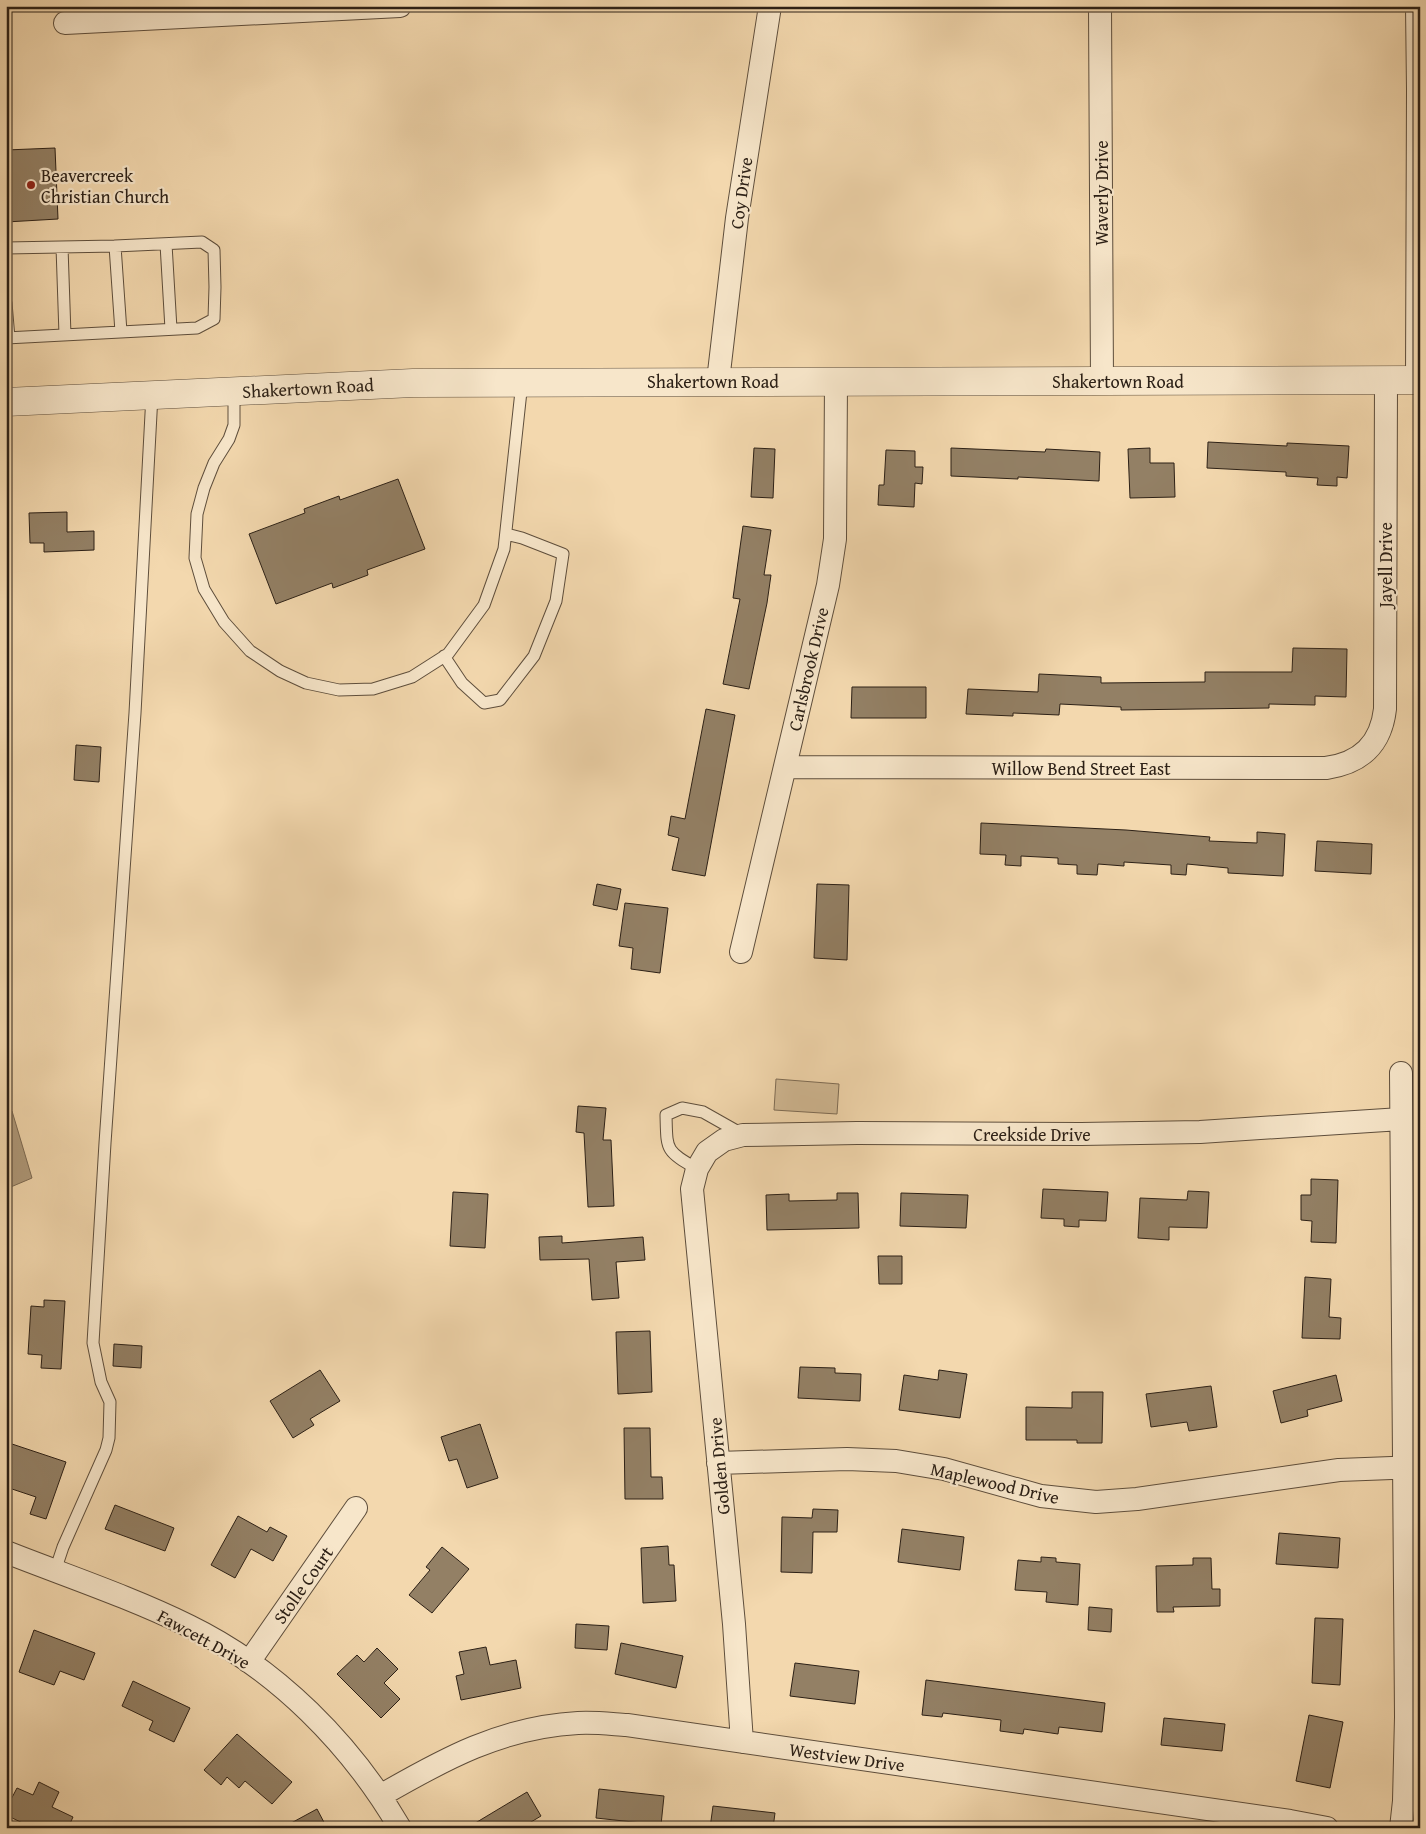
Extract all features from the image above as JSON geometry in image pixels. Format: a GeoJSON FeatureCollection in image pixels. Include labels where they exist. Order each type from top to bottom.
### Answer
{"type":"FeatureCollection","features":[{"type":"Feature","properties":{"kind":"street"},"geometry":{"type":"LineString","coordinates":[[65,23],[400,6]]}},
{"type":"Feature","properties":{"kind":"street","name":"Coy Drive"},"geometry":{"type":"LineString","coordinates":[[718,381],[737,218],[770,6]]}},
{"type":"Feature","properties":{"kind":"street","name":"Waverly Drive"},"geometry":{"type":"LineString","coordinates":[[1100,6],[1102,381]]}},
{"type":"Feature","properties":{"kind":"street"},"geometry":{"type":"LineString","coordinates":[[1417,6],[1418,380]]}},
{"type":"Feature","properties":{"kind":"street","name":"Jayell Drive"},"geometry":{"type":"LineString","coordinates":[[1370,746],[1381,729],[1385,709],[1386,380]]}},
{"type":"Feature","properties":{"kind":"street","name":"Shakertown Road"},"geometry":{"type":"LineString","coordinates":[[6,402],[413,383],[1418,380]]}},
{"type":"Feature","properties":{"kind":"street","name":"Carlsbrook Drive"},"geometry":{"type":"LineString","coordinates":[[741,952],[833,558],[835,539],[836,381]]}},
{"type":"Feature","properties":{"kind":"street","name":"Willow Bend Street East"},"geometry":{"type":"LineString","coordinates":[[784,768],[1326,768],[1351,762],[1362,755],[1370,746]]}},
{"type":"Feature","properties":{"kind":"street"},"geometry":{"type":"LineString","coordinates":[[1401,1073],[1412,1467],[1404,1801],[1401,1828]]}},
{"type":"Feature","properties":{"kind":"street","name":"Creekside Drive"},"geometry":{"type":"LineString","coordinates":[[695,1179],[704,1156],[715,1146],[733,1137],[743,1135],[1190,1132],[1401,1119]]}},
{"type":"Feature","properties":{"kind":"street","name":"Golden Drive"},"geometry":{"type":"LineString","coordinates":[[695,1179],[718,1463],[734,1624],[742,1742]]}},
{"type":"Feature","properties":{"kind":"street","name":"Maplewood Drive"},"geometry":{"type":"LineString","coordinates":[[718,1463],[847,1459],[896,1462],[944,1469],[1041,1496],[1096,1502],[1137,1499],[1339,1470],[1412,1467]]}},
{"type":"Feature","properties":{"kind":"street","name":"Stolle Court"},"geometry":{"type":"LineString","coordinates":[[249,1662],[356,1508]]}},
{"type":"Feature","properties":{"kind":"street","name":"Fawcett Drive"},"geometry":{"type":"LineString","coordinates":[[6,1552],[128,1599],[189,1626],[249,1662],[287,1692],[321,1724],[352,1759],[380,1796],[400,1828]]}},
{"type":"Feature","properties":{"kind":"street","name":"Westview Drive"},"geometry":{"type":"LineString","coordinates":[[380,1796],[438,1762],[485,1742],[523,1730],[581,1723],[628,1725],[1290,1821],[1327,1828]]}},
{"type":"Feature","properties":{"kind":"lane"},"geometry":{"type":"LineString","coordinates":[[6,248],[202,242],[214,250],[216,287],[214,319],[197,328],[171,330],[8,338],[6,303]]}},
{"type":"Feature","properties":{"kind":"lane"},"geometry":{"type":"LineString","coordinates":[[166,244],[171,330]]}},
{"type":"Feature","properties":{"kind":"lane"},"geometry":{"type":"LineString","coordinates":[[115,246],[120,332]]}},
{"type":"Feature","properties":{"kind":"lane"},"geometry":{"type":"LineString","coordinates":[[62,247],[65,335]]}},
{"type":"Feature","properties":{"kind":"lane"},"geometry":{"type":"LineString","coordinates":[[234,391],[234,425],[229,439],[214,463],[196,514],[195,558],[204,589],[224,622],[250,651],[280,671],[306,683],[340,690],[374,689],[412,677],[448,654],[484,605],[504,549],[522,382]]}},
{"type":"Feature","properties":{"kind":"lane"},"geometry":{"type":"LineString","coordinates":[[55,1571],[63,1547],[110,1438],[110,1402],[101,1382],[93,1343],[135,713],[152,395]]}},
{"type":"Feature","properties":{"kind":"lane"},"geometry":{"type":"LineString","coordinates":[[444,656],[462,683],[484,703],[500,700],[534,656],[556,601],[563,554],[522,538],[506,534]]}},
{"type":"Feature","properties":{"kind":"lane"},"geometry":{"type":"LineString","coordinates":[[695,1179],[674,1156],[667,1144],[666,1115],[682,1108],[702,1112],[743,1135]]}},
{"type":"Feature","properties":{"kind":"shaded area"},"geometry":{"type":"Polygon","coordinates":[[[776,1079],[839,1084],[837,1114],[774,1110],[776,1079]]]}},
{"type":"Feature","properties":{"kind":"shaded area"},"geometry":{"type":"Polygon","coordinates":[[[6,1110],[12,1111],[32,1178],[6,1189],[6,1110]]]}},
{"type":"Feature","properties":{"kind":"building","name":"Beavercreek Christian Church"},"geometry":{"type":"Polygon","coordinates":[[[55,148],[58,219],[6,222],[6,150],[55,148]]]}},
{"type":"Feature","properties":{"kind":"building"},"geometry":{"type":"Polygon","coordinates":[[[1208,442],[1287,446],[1287,443],[1349,446],[1347,478],[1337,477],[1337,486],[1317,485],[1318,478],[1286,476],[1286,472],[1207,468],[1208,442]]]}},
{"type":"Feature","properties":{"kind":"building"},"geometry":{"type":"Polygon","coordinates":[[[754,448],[775,449],[773,498],[751,497],[754,448]]]}},
{"type":"Feature","properties":{"kind":"building"},"geometry":{"type":"Polygon","coordinates":[[[951,448],[1045,452],[1046,449],[1100,452],[1099,481],[951,476],[951,448]]]}},
{"type":"Feature","properties":{"kind":"building"},"geometry":{"type":"Polygon","coordinates":[[[1150,448],[1150,463],[1174,463],[1175,497],[1130,498],[1128,449],[1150,448]]]}},
{"type":"Feature","properties":{"kind":"building"},"geometry":{"type":"Polygon","coordinates":[[[886,450],[915,451],[915,467],[923,467],[922,484],[915,483],[914,507],[878,505],[879,485],[884,485],[886,450]]]}},
{"type":"Feature","properties":{"kind":"building"},"geometry":{"type":"Polygon","coordinates":[[[398,479],[425,549],[367,570],[368,575],[333,588],[332,583],[276,604],[249,534],[305,513],[304,509],[339,496],[340,500],[398,479]]]}},
{"type":"Feature","properties":{"kind":"building"},"geometry":{"type":"Polygon","coordinates":[[[67,512],[67,532],[94,531],[94,550],[44,552],[44,543],[30,543],[29,513],[67,512]]]}},
{"type":"Feature","properties":{"kind":"building"},"geometry":{"type":"Polygon","coordinates":[[[743,526],[771,530],[764,575],[771,575],[749,689],[723,684],[740,599],[733,598],[743,526]]]}},
{"type":"Feature","properties":{"kind":"building"},"geometry":{"type":"Polygon","coordinates":[[[1293,648],[1347,649],[1346,697],[1315,696],[1315,705],[1269,704],[1269,708],[1121,710],[1121,707],[1060,704],[1059,715],[1013,713],[1013,716],[966,714],[968,689],[1038,692],[1039,674],[1101,677],[1101,683],[1205,682],[1205,672],[1292,672],[1293,648]]]}},
{"type":"Feature","properties":{"kind":"building"},"geometry":{"type":"Polygon","coordinates":[[[852,687],[926,687],[926,718],[851,718],[852,687]]]}},
{"type":"Feature","properties":{"kind":"building"},"geometry":{"type":"Polygon","coordinates":[[[706,709],[735,715],[705,876],[672,870],[679,838],[668,835],[671,816],[685,819],[706,709]]]}},
{"type":"Feature","properties":{"kind":"building"},"geometry":{"type":"Polygon","coordinates":[[[76,745],[101,747],[99,782],[74,780],[76,745]]]}},
{"type":"Feature","properties":{"kind":"building"},"geometry":{"type":"Polygon","coordinates":[[[981,823],[1126,830],[1210,837],[1209,841],[1257,843],[1257,832],[1285,834],[1283,876],[1228,873],[1228,868],[1187,864],[1186,875],[1171,874],[1171,865],[1124,862],[1124,866],[1098,864],[1097,875],[1077,874],[1077,865],[1058,864],[1058,858],[1021,856],[1021,866],[1005,865],[1006,855],[980,854],[981,823]]]}},
{"type":"Feature","properties":{"kind":"building"},"geometry":{"type":"Polygon","coordinates":[[[1317,841],[1372,844],[1371,874],[1315,871],[1317,841]]]}},
{"type":"Feature","properties":{"kind":"building"},"geometry":{"type":"Polygon","coordinates":[[[597,884],[621,889],[617,910],[593,905],[597,884]]]}},
{"type":"Feature","properties":{"kind":"building"},"geometry":{"type":"Polygon","coordinates":[[[817,884],[849,885],[847,960],[814,958],[817,884]]]}},
{"type":"Feature","properties":{"kind":"building"},"geometry":{"type":"Polygon","coordinates":[[[625,903],[668,908],[660,973],[631,969],[633,948],[619,946],[625,903]]]}},
{"type":"Feature","properties":{"kind":"building"},"geometry":{"type":"Polygon","coordinates":[[[578,1106],[606,1108],[603,1140],[611,1140],[614,1206],[588,1207],[584,1133],[576,1132],[578,1106]]]}},
{"type":"Feature","properties":{"kind":"building"},"geometry":{"type":"Polygon","coordinates":[[[1311,1179],[1338,1180],[1336,1243],[1311,1242],[1312,1221],[1301,1220],[1301,1195],[1311,1195],[1311,1179]]]}},
{"type":"Feature","properties":{"kind":"building"},"geometry":{"type":"Polygon","coordinates":[[[1043,1189],[1108,1192],[1106,1221],[1079,1220],[1079,1227],[1064,1226],[1064,1219],[1041,1218],[1043,1189]]]}},
{"type":"Feature","properties":{"kind":"building"},"geometry":{"type":"Polygon","coordinates":[[[1188,1191],[1209,1192],[1207,1228],[1169,1227],[1169,1240],[1138,1238],[1140,1198],[1187,1200],[1188,1191]]]}},
{"type":"Feature","properties":{"kind":"building"},"geometry":{"type":"Polygon","coordinates":[[[453,1192],[488,1194],[485,1248],[450,1246],[453,1192]]]}},
{"type":"Feature","properties":{"kind":"building"},"geometry":{"type":"Polygon","coordinates":[[[837,1193],[858,1193],[859,1228],[767,1230],[766,1195],[789,1194],[789,1201],[837,1200],[837,1193]]]}},
{"type":"Feature","properties":{"kind":"building"},"geometry":{"type":"Polygon","coordinates":[[[901,1193],[968,1195],[966,1228],[900,1226],[901,1193]]]}},
{"type":"Feature","properties":{"kind":"building"},"geometry":{"type":"Polygon","coordinates":[[[562,1236],[562,1243],[643,1237],[645,1260],[616,1262],[619,1298],[592,1300],[589,1259],[540,1260],[539,1237],[562,1236]]]}},
{"type":"Feature","properties":{"kind":"building"},"geometry":{"type":"Polygon","coordinates":[[[878,1256],[902,1256],[902,1284],[879,1284],[878,1256]]]}},
{"type":"Feature","properties":{"kind":"building"},"geometry":{"type":"Polygon","coordinates":[[[1305,1277],[1331,1279],[1329,1317],[1341,1318],[1340,1339],[1302,1338],[1305,1277]]]}},
{"type":"Feature","properties":{"kind":"building"},"geometry":{"type":"Polygon","coordinates":[[[44,1300],[65,1301],[61,1369],[41,1368],[42,1355],[28,1354],[31,1306],[44,1307],[44,1300]]]}},
{"type":"Feature","properties":{"kind":"building"},"geometry":{"type":"Polygon","coordinates":[[[650,1331],[652,1392],[618,1394],[616,1332],[650,1331]]]}},
{"type":"Feature","properties":{"kind":"building"},"geometry":{"type":"Polygon","coordinates":[[[114,1344],[142,1346],[141,1368],[113,1366],[114,1344]]]}},
{"type":"Feature","properties":{"kind":"building"},"geometry":{"type":"Polygon","coordinates":[[[800,1367],[835,1368],[835,1373],[861,1374],[860,1401],[798,1398],[800,1367]]]}},
{"type":"Feature","properties":{"kind":"building"},"geometry":{"type":"Polygon","coordinates":[[[320,1370],[340,1401],[310,1419],[314,1425],[293,1438],[270,1401],[320,1370]]]}},
{"type":"Feature","properties":{"kind":"building"},"geometry":{"type":"Polygon","coordinates":[[[939,1370],[967,1374],[960,1418],[899,1410],[904,1375],[938,1380],[939,1370]]]}},
{"type":"Feature","properties":{"kind":"building"},"geometry":{"type":"Polygon","coordinates":[[[1336,1375],[1342,1401],[1307,1410],[1308,1416],[1281,1423],[1273,1391],[1336,1375]]]}},
{"type":"Feature","properties":{"kind":"building"},"geometry":{"type":"Polygon","coordinates":[[[1211,1386],[1217,1427],[1189,1431],[1187,1422],[1151,1427],[1146,1394],[1211,1386]]]}},
{"type":"Feature","properties":{"kind":"building"},"geometry":{"type":"Polygon","coordinates":[[[1072,1392],[1103,1392],[1102,1443],[1077,1443],[1077,1440],[1026,1440],[1026,1407],[1072,1408],[1072,1392]]]}},
{"type":"Feature","properties":{"kind":"building"},"geometry":{"type":"Polygon","coordinates":[[[480,1424],[498,1478],[467,1488],[457,1459],[449,1461],[441,1437],[480,1424]]]}},
{"type":"Feature","properties":{"kind":"building"},"geometry":{"type":"Polygon","coordinates":[[[624,1428],[650,1428],[651,1477],[662,1477],[663,1499],[625,1499],[624,1428]]]}},
{"type":"Feature","properties":{"kind":"building"},"geometry":{"type":"Polygon","coordinates":[[[12,1444],[66,1462],[46,1519],[30,1514],[36,1497],[6,1487],[6,1459],[12,1444]]]}},
{"type":"Feature","properties":{"kind":"building"},"geometry":{"type":"Polygon","coordinates":[[[115,1505],[174,1528],[165,1551],[105,1529],[115,1505]]]}},
{"type":"Feature","properties":{"kind":"building"},"geometry":{"type":"Polygon","coordinates":[[[813,1509],[838,1510],[837,1532],[813,1532],[812,1573],[781,1572],[782,1517],[812,1518],[813,1509]]]}},
{"type":"Feature","properties":{"kind":"building"},"geometry":{"type":"Polygon","coordinates":[[[238,1516],[267,1532],[270,1527],[287,1536],[273,1561],[251,1549],[235,1578],[211,1565],[238,1516]]]}},
{"type":"Feature","properties":{"kind":"building"},"geometry":{"type":"Polygon","coordinates":[[[902,1529],[964,1537],[960,1570],[898,1562],[902,1529]]]}},
{"type":"Feature","properties":{"kind":"building"},"geometry":{"type":"Polygon","coordinates":[[[1279,1533],[1340,1538],[1338,1568],[1276,1564],[1279,1533]]]}},
{"type":"Feature","properties":{"kind":"building"},"geometry":{"type":"Polygon","coordinates":[[[668,1546],[669,1565],[674,1565],[676,1601],[643,1603],[641,1548],[668,1546]]]}},
{"type":"Feature","properties":{"kind":"building"},"geometry":{"type":"Polygon","coordinates":[[[442,1547],[469,1569],[432,1613],[409,1595],[430,1570],[426,1567],[442,1547]]]}},
{"type":"Feature","properties":{"kind":"building"},"geometry":{"type":"Polygon","coordinates":[[[1041,1557],[1056,1558],[1056,1562],[1080,1564],[1078,1605],[1046,1602],[1047,1592],[1015,1590],[1018,1560],[1041,1562],[1041,1557]]]}},
{"type":"Feature","properties":{"kind":"building"},"geometry":{"type":"Polygon","coordinates":[[[1193,1558],[1211,1558],[1212,1589],[1220,1589],[1220,1606],[1173,1607],[1174,1612],[1157,1612],[1156,1566],[1193,1565],[1193,1558]]]}},
{"type":"Feature","properties":{"kind":"building"},"geometry":{"type":"Polygon","coordinates":[[[1089,1607],[1112,1609],[1111,1632],[1088,1630],[1089,1607]]]}},
{"type":"Feature","properties":{"kind":"building"},"geometry":{"type":"Polygon","coordinates":[[[1315,1618],[1343,1619],[1340,1685],[1312,1683],[1315,1618]]]}},
{"type":"Feature","properties":{"kind":"building"},"geometry":{"type":"Polygon","coordinates":[[[576,1624],[609,1626],[607,1650],[575,1648],[576,1624]]]}},
{"type":"Feature","properties":{"kind":"building"},"geometry":{"type":"Polygon","coordinates":[[[34,1630],[95,1653],[84,1680],[60,1671],[54,1685],[19,1672],[34,1630]]]}},
{"type":"Feature","properties":{"kind":"building"},"geometry":{"type":"Polygon","coordinates":[[[621,1643],[683,1656],[676,1688],[615,1674],[621,1643]]]}},
{"type":"Feature","properties":{"kind":"building"},"geometry":{"type":"Polygon","coordinates":[[[486,1647],[490,1665],[516,1660],[521,1688],[461,1700],[456,1676],[464,1674],[459,1652],[486,1647]]]}},
{"type":"Feature","properties":{"kind":"building"},"geometry":{"type":"Polygon","coordinates":[[[377,1648],[398,1669],[384,1683],[400,1699],[381,1718],[337,1674],[357,1655],[364,1662],[377,1648]]]}},
{"type":"Feature","properties":{"kind":"building"},"geometry":{"type":"Polygon","coordinates":[[[795,1663],[859,1671],[855,1704],[790,1696],[795,1663]]]}},
{"type":"Feature","properties":{"kind":"building"},"geometry":{"type":"Polygon","coordinates":[[[926,1680],[1105,1703],[1102,1732],[1059,1727],[1058,1734],[1024,1729],[1023,1734],[1000,1731],[1001,1720],[943,1713],[942,1717],[922,1715],[926,1680]]]}},
{"type":"Feature","properties":{"kind":"building"},"geometry":{"type":"Polygon","coordinates":[[[133,1681],[190,1708],[174,1742],[149,1730],[153,1721],[122,1706],[133,1681]]]}},
{"type":"Feature","properties":{"kind":"building"},"geometry":{"type":"Polygon","coordinates":[[[1309,1715],[1343,1722],[1330,1788],[1296,1781],[1309,1715]]]}},
{"type":"Feature","properties":{"kind":"building"},"geometry":{"type":"Polygon","coordinates":[[[1164,1718],[1225,1724],[1222,1751],[1161,1745],[1164,1718]]]}},
{"type":"Feature","properties":{"kind":"building"},"geometry":{"type":"Polygon","coordinates":[[[237,1734],[292,1782],[272,1804],[245,1781],[239,1788],[227,1777],[221,1785],[204,1770],[237,1734]]]}},
{"type":"Feature","properties":{"kind":"building"},"geometry":{"type":"Polygon","coordinates":[[[39,1782],[59,1792],[52,1807],[73,1817],[68,1828],[33,1828],[6,1815],[6,1809],[17,1788],[33,1795],[39,1782]]]}},
{"type":"Feature","properties":{"kind":"building"},"geometry":{"type":"Polygon","coordinates":[[[599,1789],[664,1796],[661,1825],[596,1818],[599,1789]]]}},
{"type":"Feature","properties":{"kind":"building"},"geometry":{"type":"Polygon","coordinates":[[[527,1792],[541,1816],[521,1828],[467,1828],[527,1792]]]}},
{"type":"Feature","properties":{"kind":"building"},"geometry":{"type":"Polygon","coordinates":[[[713,1806],[775,1813],[773,1828],[710,1828],[713,1806]]]}},
{"type":"Feature","properties":{"kind":"building"},"geometry":{"type":"Polygon","coordinates":[[[317,1809],[327,1828],[282,1828],[317,1809]]]}},
{"type":"Feature","properties":{"kind":"place","name":"Beavercreek Christian Church"},"geometry":{"type":"Point","coordinates":[31,185]}}]}
